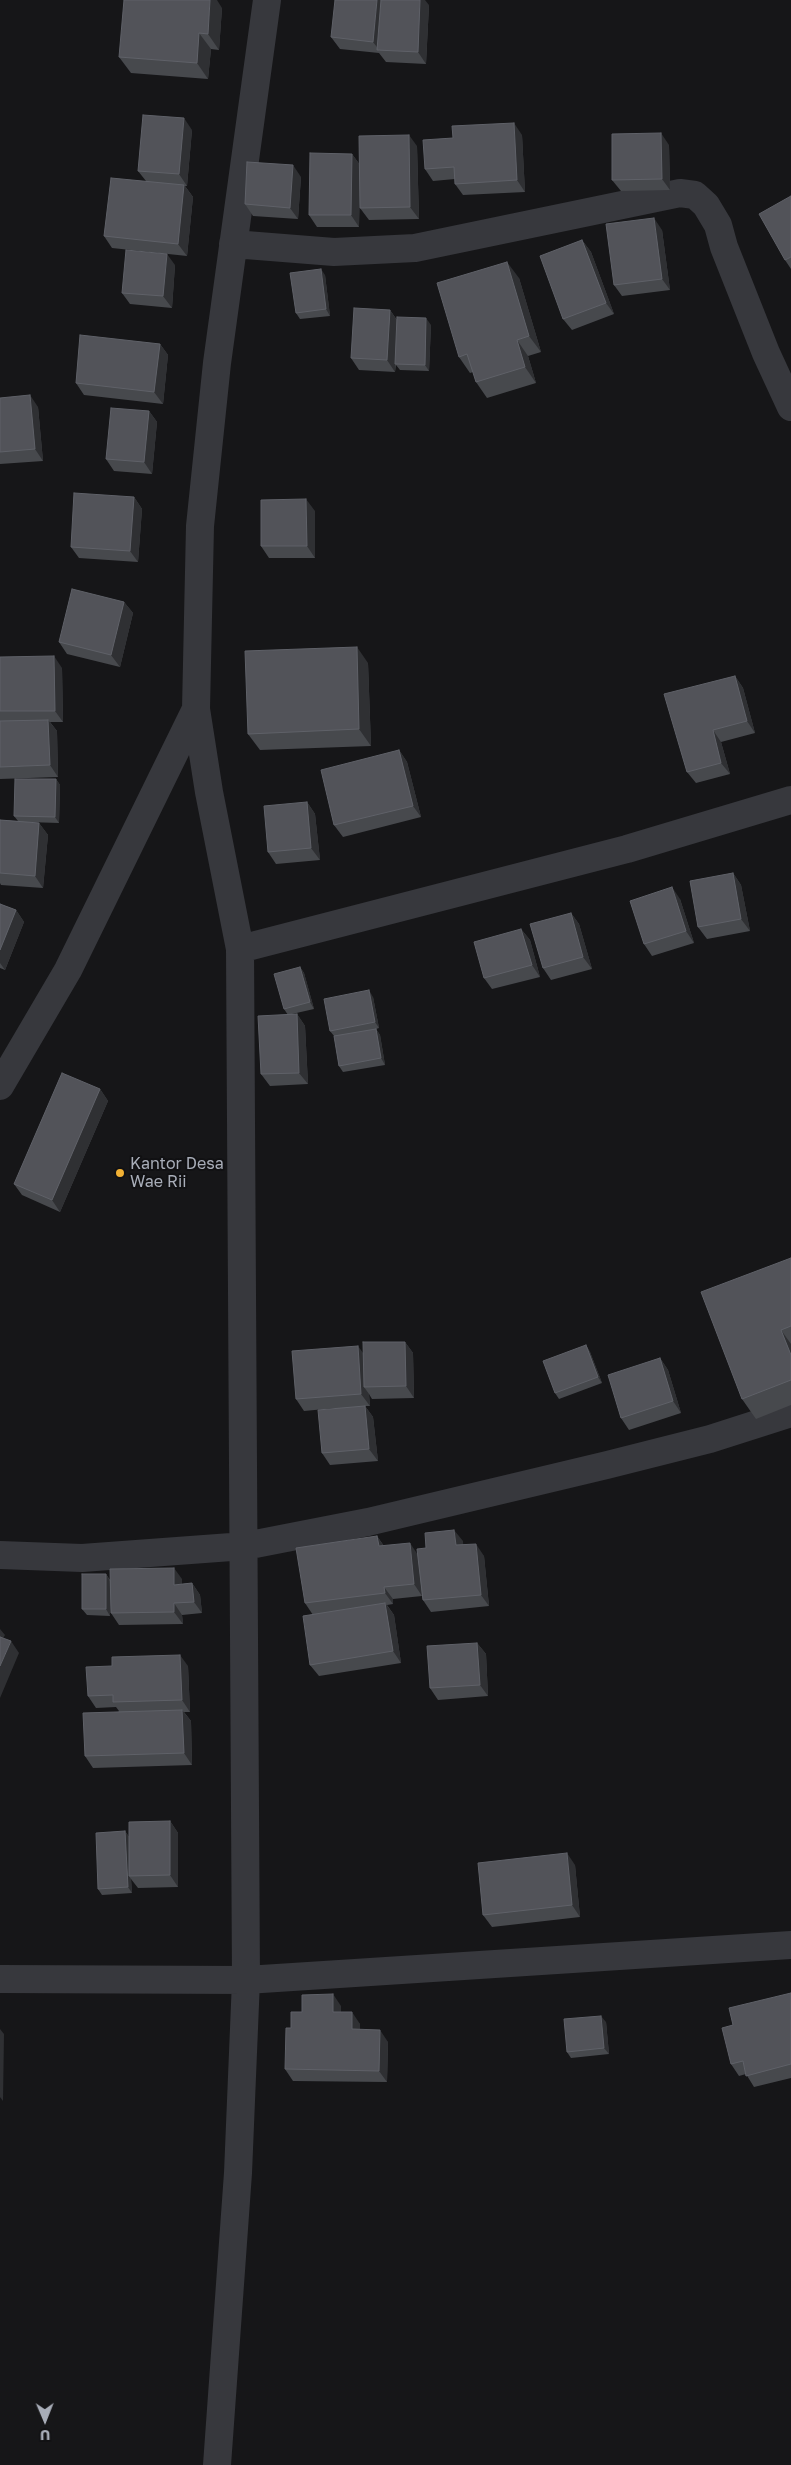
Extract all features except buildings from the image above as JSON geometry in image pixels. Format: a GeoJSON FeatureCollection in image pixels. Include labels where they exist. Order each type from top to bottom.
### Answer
{"type":"FeatureCollection","features":[{"type":"Feature","properties":{"kind":"street"},"geometry":{"type":"LineString","coordinates":[[217,2465],[238,2173],[246,1980],[245,1546],[240,949],[209,792],[196,708],[200,526],[217,363],[267,0]]}},
{"type":"Feature","properties":{"kind":"street"},"geometry":{"type":"LineString","coordinates":[[233,244],[334,252],[415,248],[680,194],[695,195],[706,205],[718,225],[724,247],[766,352],[791,407]]}},
{"type":"Feature","properties":{"kind":"street"},"geometry":{"type":"LineString","coordinates":[[0,1086],[68,970],[196,708]]}},
{"type":"Feature","properties":{"kind":"street"},"geometry":{"type":"LineString","coordinates":[[240,949],[627,850],[791,800]]}},
{"type":"Feature","properties":{"kind":"street"},"geometry":{"type":"LineString","coordinates":[[0,1555],[82,1558],[245,1546],[368,1522],[598,1467],[710,1439],[791,1413]]}},
{"type":"Feature","properties":{"kind":"street"},"geometry":{"type":"LineString","coordinates":[[0,1979],[246,1980],[791,1945]]}},
{"type":"Feature","properties":{"kind":"place","name":"Kantor Desa Wae Rii"},"geometry":{"type":"Point","coordinates":[120,1173]}}]}
